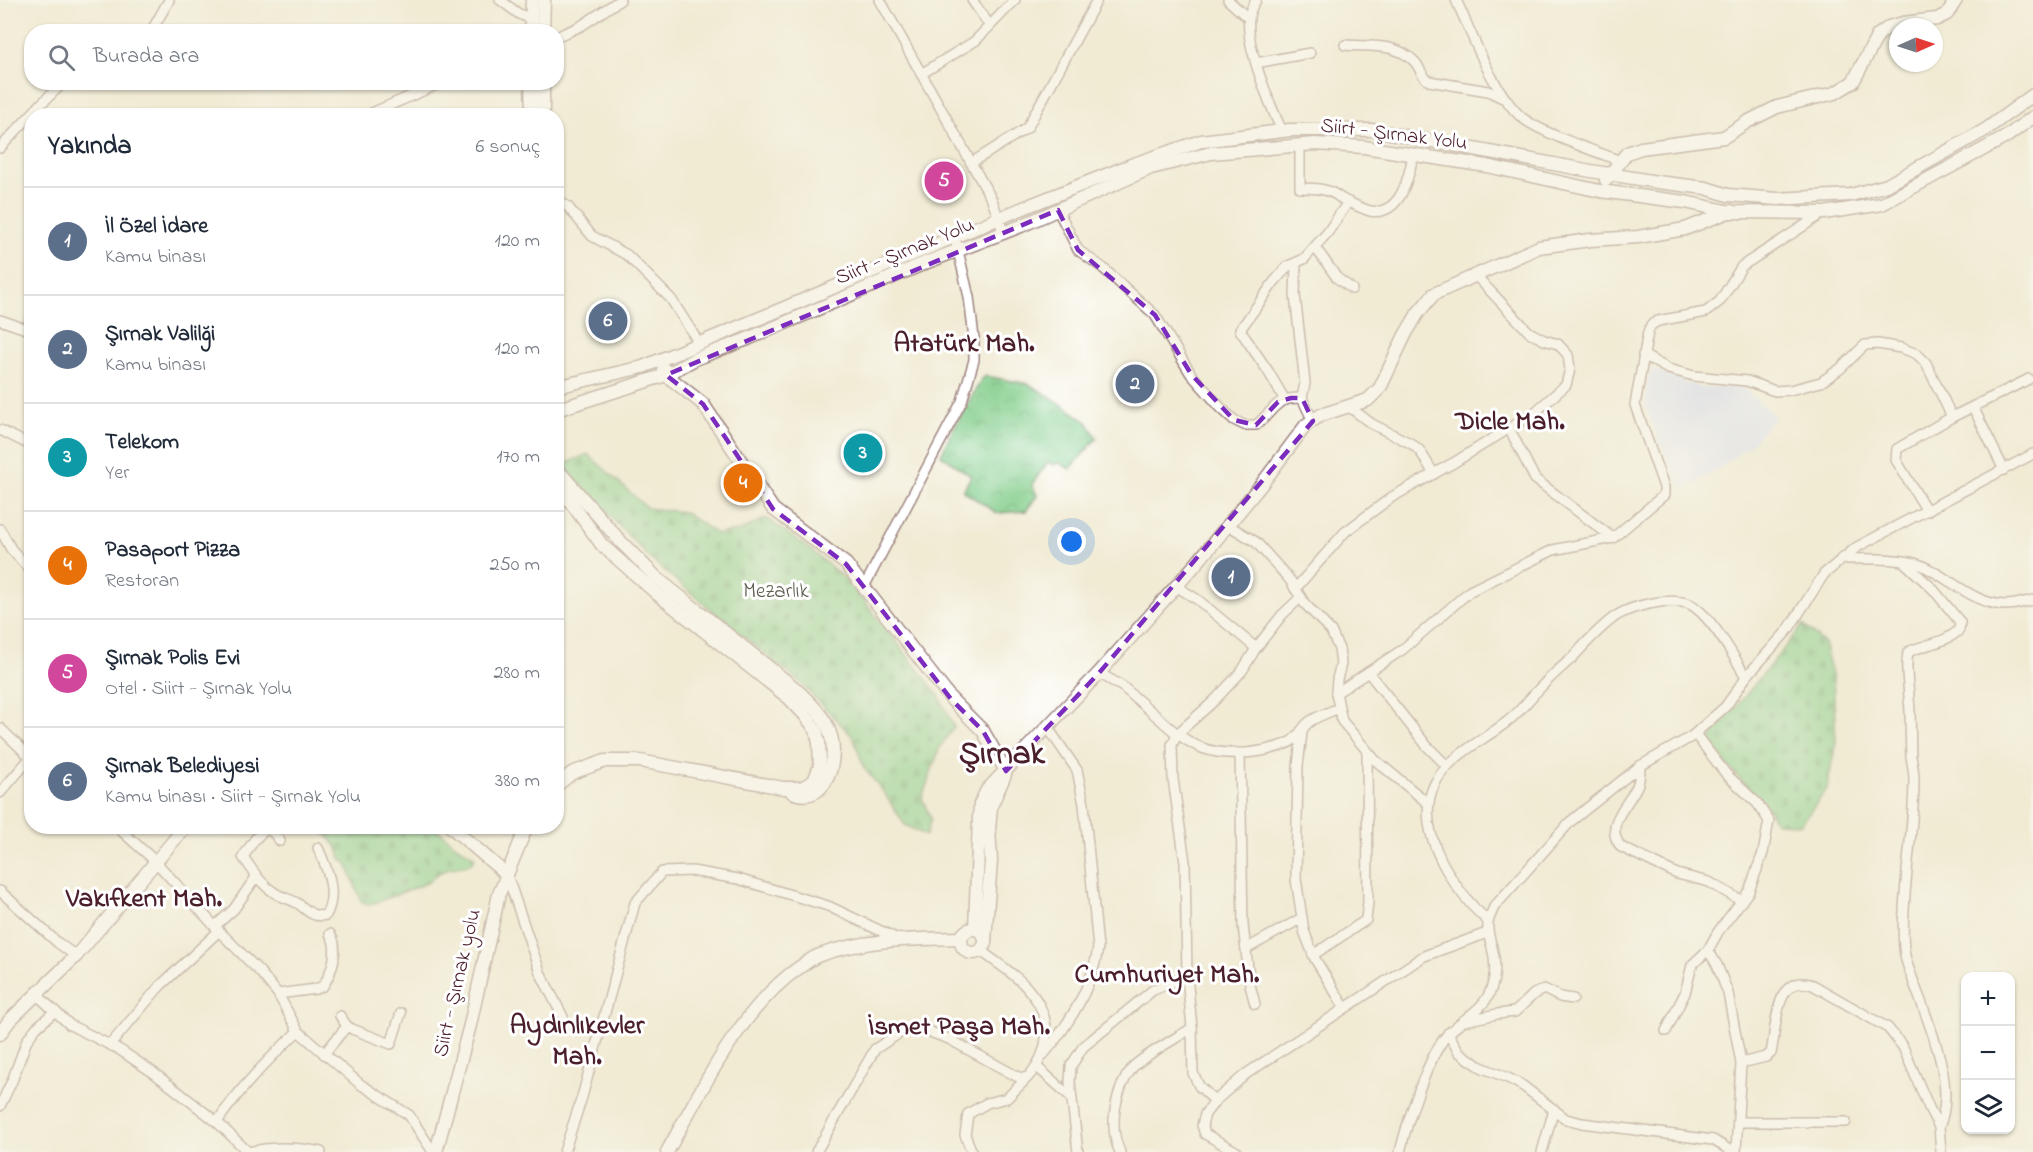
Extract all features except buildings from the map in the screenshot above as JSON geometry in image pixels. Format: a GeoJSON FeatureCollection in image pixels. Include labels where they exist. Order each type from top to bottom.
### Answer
{"type":"FeatureCollection","features":[{"type":"Feature","properties":{"kind":"street"},"geometry":{"type":"LineString","coordinates":[[156,24],[169,0]]}},
{"type":"Feature","properties":{"kind":"street"},"geometry":{"type":"LineString","coordinates":[[500,0],[530,24]]}},
{"type":"Feature","properties":{"kind":"street"},"geometry":{"type":"LineString","coordinates":[[531,24],[532,0]]}},
{"type":"Feature","properties":{"kind":"street"},"geometry":{"type":"LineString","coordinates":[[543,24],[544,0]]}},
{"type":"Feature","properties":{"kind":"street"},"geometry":{"type":"LineString","coordinates":[[564,34],[581,26],[620,0]]}},
{"type":"Feature","properties":{"kind":"street"},"geometry":{"type":"LineString","coordinates":[[879,0],[992,200],[1004,234]]}},
{"type":"Feature","properties":{"kind":"street"},"geometry":{"type":"LineString","coordinates":[[972,0],[990,26]]}},
{"type":"Feature","properties":{"kind":"street"},"geometry":{"type":"LineString","coordinates":[[921,74],[975,41],[1015,0]]}},
{"type":"Feature","properties":{"kind":"street"},"geometry":{"type":"LineString","coordinates":[[970,163],[1027,128],[1097,0]]}},
{"type":"Feature","properties":{"kind":"street"},"geometry":{"type":"LineString","coordinates":[[1227,0],[1248,18]]}},
{"type":"Feature","properties":{"kind":"street"},"geometry":{"type":"LineString","coordinates":[[1256,0],[1248,18],[1252,50],[1282,130]]}},
{"type":"Feature","properties":{"kind":"street"},"geometry":{"type":"LineString","coordinates":[[1456,0],[1487,68],[1521,117],[1542,129],[1621,161]]}},
{"type":"Feature","properties":{"kind":"street"},"geometry":{"type":"LineString","coordinates":[[1600,191],[1627,153],[1641,148],[1724,137],[1777,107],[1835,93],[1853,82],[1878,35],[1889,27],[1903,23],[1937,19],[1947,14],[1956,0]]}},
{"type":"Feature","properties":{"kind":"street"},"geometry":{"type":"LineString","coordinates":[[1345,45],[1383,45],[1413,60],[1424,78],[1429,81],[1488,91],[1509,101]]}},
{"type":"Feature","properties":{"kind":"street"},"geometry":{"type":"LineString","coordinates":[[1256,63],[1310,53]]}},
{"type":"Feature","properties":{"kind":"street"},"geometry":{"type":"LineString","coordinates":[[37,108],[56,90]]}},
{"type":"Feature","properties":{"kind":"street"},"geometry":{"type":"LineString","coordinates":[[393,108],[428,90]]}},
{"type":"Feature","properties":{"kind":"street"},"geometry":{"type":"LineString","coordinates":[[531,90],[532,108]]}},
{"type":"Feature","properties":{"kind":"street"},"geometry":{"type":"LineString","coordinates":[[543,90],[543,108]]}},
{"type":"Feature","properties":{"kind":"street","name":"Siirt - Şırnak Yolu"},"geometry":{"type":"LineString","coordinates":[[564,385],[643,367],[1131,165],[1201,141],[1282,130],[1373,130],[1610,174],[1706,188],[1728,195],[1777,199],[1851,195],[1887,186],[1913,172],[1985,130],[2033,95]]}},
{"type":"Feature","properties":{"kind":"street","name":"Siirt - Şırnak Yolu"},"geometry":{"type":"LineString","coordinates":[[564,407],[666,375],[695,359],[959,250],[1004,234],[1151,168],[1211,153],[1300,145],[1364,147],[1487,166],[1600,191],[1685,202],[1731,212],[1824,213],[1882,204],[2006,137],[2033,117]]}},
{"type":"Feature","properties":{"kind":"street"},"geometry":{"type":"LineString","coordinates":[[0,148],[24,122]]}},
{"type":"Feature","properties":{"kind":"street"},"geometry":{"type":"LineString","coordinates":[[1300,145],[1300,188],[1329,191],[1370,211],[1382,210],[1394,204],[1410,174],[1413,154]]}},
{"type":"Feature","properties":{"kind":"street"},"geometry":{"type":"LineString","coordinates":[[975,929],[980,804],[987,790],[995,779],[1006,771],[1099,673],[1176,586],[1228,525],[1306,425],[1321,415],[1368,400],[1380,388],[1405,335],[1434,294],[1539,247],[1590,240],[1638,237],[1686,229],[1731,212],[1728,195]]}},
{"type":"Feature","properties":{"kind":"street"},"geometry":{"type":"LineString","coordinates":[[1285,400],[1269,371],[1240,330],[1274,282],[1288,266],[1304,259],[1329,232],[1348,202]]}},
{"type":"Feature","properties":{"kind":"street"},"geometry":{"type":"LineString","coordinates":[[564,204],[592,236],[627,255],[671,299],[699,343]]}},
{"type":"Feature","properties":{"kind":"street"},"geometry":{"type":"LineString","coordinates":[[1058,210],[1078,249],[1104,268],[1155,315],[1191,374],[1234,420],[1244,425],[1256,425],[1278,402],[1302,398]]}},
{"type":"Feature","properties":{"kind":"street"},"geometry":{"type":"LineString","coordinates":[[1336,693],[1402,650],[1470,591],[1553,550],[1613,538],[1664,495],[1664,487],[1635,405],[1643,355],[1651,325],[1658,321],[1706,312],[1720,301],[1742,266],[1824,213]]}},
{"type":"Feature","properties":{"kind":"street"},"geometry":{"type":"LineString","coordinates":[[864,587],[962,401],[974,360],[969,297],[955,237]]}},
{"type":"Feature","properties":{"kind":"street"},"geometry":{"type":"LineString","coordinates":[[1315,247],[1337,278],[1352,289]]}},
{"type":"Feature","properties":{"kind":"street"},"geometry":{"type":"LineString","coordinates":[[1296,263],[1295,296],[1305,383],[1302,398],[1313,420]]}},
{"type":"Feature","properties":{"kind":"street"},"geometry":{"type":"LineString","coordinates":[[1215,1101],[1199,1086],[1193,1072],[1192,1028],[1186,976],[1185,862],[1173,779],[1172,745],[1177,734],[1214,701],[1242,671],[1256,648],[1345,532],[1392,497],[1434,474],[1534,412],[1566,385],[1570,369],[1568,355],[1558,344],[1529,332],[1476,276]]}},
{"type":"Feature","properties":{"kind":"street"},"geometry":{"type":"LineString","coordinates":[[0,320],[24,328]]}},
{"type":"Feature","properties":{"kind":"street"},"geometry":{"type":"LineString","coordinates":[[1643,355],[1668,369],[1694,376],[1747,381],[1775,391],[1798,389],[1821,382],[1840,369],[1865,345],[1878,344],[1901,348],[1917,354],[1926,363],[1952,417]]}},
{"type":"Feature","properties":{"kind":"street"},"geometry":{"type":"LineString","coordinates":[[661,358],[666,375],[703,404],[773,509],[846,564],[951,699],[983,731],[1006,771]]}},
{"type":"Feature","properties":{"kind":"street"},"geometry":{"type":"LineString","coordinates":[[1927,512],[1896,459],[1897,449],[1952,417],[2029,379]]}},
{"type":"Feature","properties":{"kind":"street"},"geometry":{"type":"LineString","coordinates":[[1348,406],[1372,424],[1412,444],[1420,451],[1434,474]]}},
{"type":"Feature","properties":{"kind":"street"},"geometry":{"type":"LineString","coordinates":[[1974,407],[2004,470]]}},
{"type":"Feature","properties":{"kind":"street"},"geometry":{"type":"LineString","coordinates":[[1509,428],[1535,479],[1613,538]]}},
{"type":"Feature","properties":{"kind":"street"},"geometry":{"type":"LineString","coordinates":[[0,430],[24,442]]}},
{"type":"Feature","properties":{"kind":"street"},"geometry":{"type":"LineString","coordinates":[[1400,1152],[1405,1130],[1436,1049],[1448,1033],[1489,994],[1495,975],[1492,949],[1487,933],[1488,921],[1494,907],[1570,822],[1640,766],[1695,734],[1725,706],[1746,677],[1788,630],[1824,574],[1841,559],[1857,547],[2033,454]]}},
{"type":"Feature","properties":{"kind":"street"},"geometry":{"type":"LineString","coordinates":[[564,477],[621,542],[658,579],[796,689],[814,707],[830,733],[832,763],[828,779],[813,793],[807,795],[796,794],[783,788]]}},
{"type":"Feature","properties":{"kind":"street"},"geometry":{"type":"LineString","coordinates":[[564,493],[602,544],[654,592],[789,698],[805,715],[816,729],[820,766],[814,781],[801,788],[783,788],[640,761],[605,761],[572,773],[564,780]]}},
{"type":"Feature","properties":{"kind":"street"},"geometry":{"type":"LineString","coordinates":[[1228,525],[1256,542],[1331,631],[1341,664],[1336,693],[1342,721],[1374,760],[1429,804]]}},
{"type":"Feature","properties":{"kind":"street"},"geometry":{"type":"LineString","coordinates":[[0,529],[11,549],[24,563]]}},
{"type":"Feature","properties":{"kind":"street"},"geometry":{"type":"LineString","coordinates":[[0,550],[11,549]]}},
{"type":"Feature","properties":{"kind":"street"},"geometry":{"type":"LineString","coordinates":[[1841,559],[1903,561],[1922,565],[1960,589],[1990,602],[2006,605],[2033,600]]}},
{"type":"Feature","properties":{"kind":"street"},"geometry":{"type":"LineString","coordinates":[[1903,561],[1933,589],[1960,622],[1959,630],[1954,635],[1908,651],[1905,670],[1914,776],[1903,930],[1906,958],[1923,1004],[1941,1065],[1945,1100],[1944,1116],[1939,1127]]}},
{"type":"Feature","properties":{"kind":"street"},"geometry":{"type":"LineString","coordinates":[[1176,586],[1198,600],[1256,648]]}},
{"type":"Feature","properties":{"kind":"street"},"geometry":{"type":"LineString","coordinates":[[1488,921],[1472,907],[1437,855],[1429,831],[1431,791],[1447,766],[1510,720],[1542,685],[1604,626],[1617,616],[1640,606],[1679,602],[1690,604],[1711,623],[1746,677]]}},
{"type":"Feature","properties":{"kind":"street"},"geometry":{"type":"LineString","coordinates":[[1368,672],[1427,746],[1447,766]]}},
{"type":"Feature","properties":{"kind":"street"},"geometry":{"type":"LineString","coordinates":[[1099,673],[1123,687],[1177,734],[1200,748],[1217,752],[1240,753],[1265,750],[1289,742],[1296,738],[1311,721],[1339,708]]}},
{"type":"Feature","properties":{"kind":"street"},"geometry":{"type":"LineString","coordinates":[[0,728],[24,751]]}},
{"type":"Feature","properties":{"kind":"street"},"geometry":{"type":"LineString","coordinates":[[1043,1054],[1058,1037],[1083,998],[1095,969],[1098,948],[1084,804],[1077,770],[1048,728]]}},
{"type":"Feature","properties":{"kind":"street"},"geometry":{"type":"LineString","coordinates":[[1302,730],[1298,766],[1296,879],[1304,931],[1313,955],[1345,1008]]}},
{"type":"Feature","properties":{"kind":"street"},"geometry":{"type":"LineString","coordinates":[[1666,1031],[1685,993],[1692,965],[1708,950],[1749,891],[1763,853],[1768,821],[1757,803],[1726,774],[1695,734]]}},
{"type":"Feature","properties":{"kind":"street"},"geometry":{"type":"LineString","coordinates":[[1313,955],[1366,920],[1368,902],[1367,751]]}},
{"type":"Feature","properties":{"kind":"street"},"geometry":{"type":"LineString","coordinates":[[1240,753],[1243,925],[1250,985],[1255,1004]]}},
{"type":"Feature","properties":{"kind":"street"},"geometry":{"type":"LineString","coordinates":[[0,793],[24,766]]}},
{"type":"Feature","properties":{"kind":"street"},"geometry":{"type":"LineString","coordinates":[[1640,766],[1637,786],[1614,825],[1615,840],[1621,847],[1677,874],[1709,882],[1742,901]]}},
{"type":"Feature","properties":{"kind":"street"},"geometry":{"type":"LineString","coordinates":[[972,1152],[965,1135],[968,1114],[987,1102],[1007,1098],[1027,1078],[1037,1067],[1043,1054],[1046,1036],[1045,1018],[1040,1005],[1028,987],[982,945],[982,933],[975,929],[968,930],[961,938],[961,945],[966,951],[973,953],[982,945],[991,861],[989,830],[991,806],[1006,771]]}},
{"type":"Feature","properties":{"kind":"street"},"geometry":{"type":"LineString","coordinates":[[126,834],[155,861],[260,972],[278,994],[298,1031],[360,1084],[409,1115],[434,1152]]}},
{"type":"Feature","properties":{"kind":"street"},"geometry":{"type":"LineString","coordinates":[[0,1034],[9,1021],[76,956],[179,834]]}},
{"type":"Feature","properties":{"kind":"street"},"geometry":{"type":"LineString","coordinates":[[261,834],[246,849],[243,857],[256,877],[276,894],[296,902],[313,916],[326,915],[329,909],[330,882],[318,848]]}},
{"type":"Feature","properties":{"kind":"street"},"geometry":{"type":"LineString","coordinates":[[275,834],[280,841]]}},
{"type":"Feature","properties":{"kind":"street"},"geometry":{"type":"LineString","coordinates":[[459,834],[507,875],[540,972],[564,1019]]}},
{"type":"Feature","properties":{"kind":"street","name":"Siirt - Şırnak yolu"},"geometry":{"type":"LineString","coordinates":[[434,1152],[470,1025],[499,894],[524,834]]}},
{"type":"Feature","properties":{"kind":"street"},"geometry":{"type":"LineString","coordinates":[[564,1152],[582,1097],[636,903],[662,872],[692,871],[738,879],[828,906],[900,940]]}},
{"type":"Feature","properties":{"kind":"street"},"geometry":{"type":"LineString","coordinates":[[110,1045],[159,987],[217,929],[256,877]]}},
{"type":"Feature","properties":{"kind":"street"},"geometry":{"type":"LineString","coordinates":[[0,891],[58,943],[76,956]]}},
{"type":"Feature","properties":{"kind":"street"},"geometry":{"type":"LineString","coordinates":[[1246,949],[1302,918]]}},
{"type":"Feature","properties":{"kind":"street"},"geometry":{"type":"LineString","coordinates":[[1237,1152],[1211,1140],[1205,1134],[1202,1125],[1205,1114],[1215,1101],[1246,1074],[1424,956],[1487,933]]}},
{"type":"Feature","properties":{"kind":"street"},"geometry":{"type":"LineString","coordinates":[[278,994],[323,986],[333,962],[334,941],[330,934]]}},
{"type":"Feature","properties":{"kind":"street"},"geometry":{"type":"LineString","coordinates":[[667,1152],[734,1038],[762,1000],[783,979],[818,956],[864,944],[961,938]]}},
{"type":"Feature","properties":{"kind":"street"},"geometry":{"type":"LineString","coordinates":[[1448,1033],[1459,1052],[1481,1067],[1523,1086],[1566,1119],[1713,1140],[1734,1152],[1741,1063],[1728,993],[1717,965],[1708,950]]}},
{"type":"Feature","properties":{"kind":"street"},"geometry":{"type":"LineString","coordinates":[[1078,1152],[1071,1097],[1071,1066],[1083,1047],[1153,990],[1186,976]]}},
{"type":"Feature","properties":{"kind":"street"},"geometry":{"type":"LineString","coordinates":[[1741,1063],[1766,1058],[1771,1053],[1778,1011],[1785,992],[1792,983],[1803,982],[1814,985],[1888,1028],[1903,1047],[1939,1127],[1941,1152]]}},
{"type":"Feature","properties":{"kind":"street"},"geometry":{"type":"LineString","coordinates":[[1462,1021],[1515,1012],[1534,994],[1544,989],[1560,997],[1573,999]]}},
{"type":"Feature","properties":{"kind":"street"},"geometry":{"type":"LineString","coordinates":[[36,994],[70,1025],[110,1045],[154,1072],[217,1122],[248,1152],[271,1147],[302,1148],[321,1152]]}},
{"type":"Feature","properties":{"kind":"street"},"geometry":{"type":"LineString","coordinates":[[0,1106],[27,1040],[36,1028],[55,1011]]}},
{"type":"Feature","properties":{"kind":"street"},"geometry":{"type":"LineString","coordinates":[[340,1016],[347,1026],[371,1038],[392,1044],[401,1013]]}},
{"type":"Feature","properties":{"kind":"street"},"geometry":{"type":"LineString","coordinates":[[324,1054],[347,1026]]}},
{"type":"Feature","properties":{"kind":"street"},"geometry":{"type":"LineString","coordinates":[[1120,1152],[1113,1131],[1114,1115],[1121,1088],[1134,1066],[1192,1028]]}},
{"type":"Feature","properties":{"kind":"street"},"geometry":{"type":"LineString","coordinates":[[217,1122],[233,1098],[298,1031]]}},
{"type":"Feature","properties":{"kind":"street"},"geometry":{"type":"LineString","coordinates":[[816,1152],[875,1048],[903,1031],[930,1032],[949,1039],[1018,1077],[1027,1078]]}},
{"type":"Feature","properties":{"kind":"street"},"geometry":{"type":"LineString","coordinates":[[1037,1067],[1071,1097]]}},
{"type":"Feature","properties":{"kind":"street"},"geometry":{"type":"LineString","coordinates":[[1542,1152],[1554,1109]]}},
{"type":"Feature","properties":{"kind":"street"},"geometry":{"type":"LineString","coordinates":[[1738,1122],[1846,1122]]}},
{"type":"Feature","properties":{"kind":"highlighted area"},"geometry":{"type":"Polygon","coordinates":[[[1058,210],[1078,250],[1155,315],[1191,374],[1234,420],[1256,425],[1278,402],[1291,398],[1302,398],[1313,421],[1099,673],[1006,771],[983,731],[951,699],[846,564],[773,509],[703,404],[666,375],[1058,210]]]}},
{"type":"Feature","properties":{"kind":"shaded area"},"geometry":{"type":"Polygon","coordinates":[[[1654,369],[1701,388],[1742,387],[1775,417],[1752,443],[1719,469],[1684,489],[1674,475],[1645,407],[1648,376],[1654,369]]]}},
{"type":"Feature","properties":{"kind":"green space"},"geometry":{"type":"Polygon","coordinates":[[[986,376],[1028,384],[1087,422],[1097,438],[1070,469],[1058,462],[1055,465],[1048,462],[1032,484],[1037,496],[1026,511],[997,513],[963,491],[971,476],[941,455],[952,431],[982,379],[986,376]]]}},
{"type":"Feature","properties":{"kind":"green space","name":"Mezarlık"},"geometry":{"type":"Polygon","coordinates":[[[588,454],[647,508],[684,512],[717,534],[740,531],[766,518],[810,549],[851,584],[939,696],[954,727],[940,747],[922,798],[931,819],[926,836],[905,825],[864,768],[853,737],[801,684],[650,559],[564,467],[564,464],[588,454]]]}},
{"type":"Feature","properties":{"kind":"green space"},"geometry":{"type":"Polygon","coordinates":[[[1803,625],[1824,643],[1833,678],[1836,742],[1827,789],[1801,824],[1776,823],[1769,811],[1726,764],[1709,740],[1803,625]]]}},
{"type":"Feature","properties":{"kind":"green space"},"geometry":{"type":"Polygon","coordinates":[[[325,834],[443,834],[475,857],[472,863],[449,868],[437,874],[427,883],[369,905],[361,901],[338,848],[325,834]]]}},
{"type":"Feature","properties":{"kind":"place","name":"Şırnak Polis Evi"},"geometry":{"type":"Point","coordinates":[944,181]}},
{"type":"Feature","properties":{"kind":"place","name":"Şırnak Belediyesi"},"geometry":{"type":"Point","coordinates":[608,321]}},
{"type":"Feature","properties":{"kind":"place","name":"Şırnak Valilği"},"geometry":{"type":"Point","coordinates":[1135,384]}},
{"type":"Feature","properties":{"kind":"place","name":"Telekom"},"geometry":{"type":"Point","coordinates":[863,453]}},
{"type":"Feature","properties":{"kind":"place","name":"Pasaport Pizza"},"geometry":{"type":"Point","coordinates":[743,483]}},
{"type":"Feature","properties":{"kind":"place","name":"İl Özel İdare"},"geometry":{"type":"Point","coordinates":[1231,577]}},
{"type":"Feature","properties":{"kind":"district","name":"Atatürk Mah."},"geometry":{"type":"Point","coordinates":[964,344]}},
{"type":"Feature","properties":{"kind":"district","name":"Dicle Mah."},"geometry":{"type":"Point","coordinates":[1510,422]}},
{"type":"Feature","properties":{"kind":"district","name":"Şırnak"},"geometry":{"type":"Point","coordinates":[1002,755]}},
{"type":"Feature","properties":{"kind":"district","name":"Vakıfkent Mah."},"geometry":{"type":"Point","coordinates":[144,899]}},
{"type":"Feature","properties":{"kind":"district","name":"Cumhuriyet Mah."},"geometry":{"type":"Point","coordinates":[1167,975]}},
{"type":"Feature","properties":{"kind":"district","name":"İsmet Paşa Mah."},"geometry":{"type":"Point","coordinates":[959,1027]}},
{"type":"Feature","properties":{"kind":"district","name":"Aydınlıkevler Mah."},"geometry":{"type":"Point","coordinates":[577,1042]}}]}
